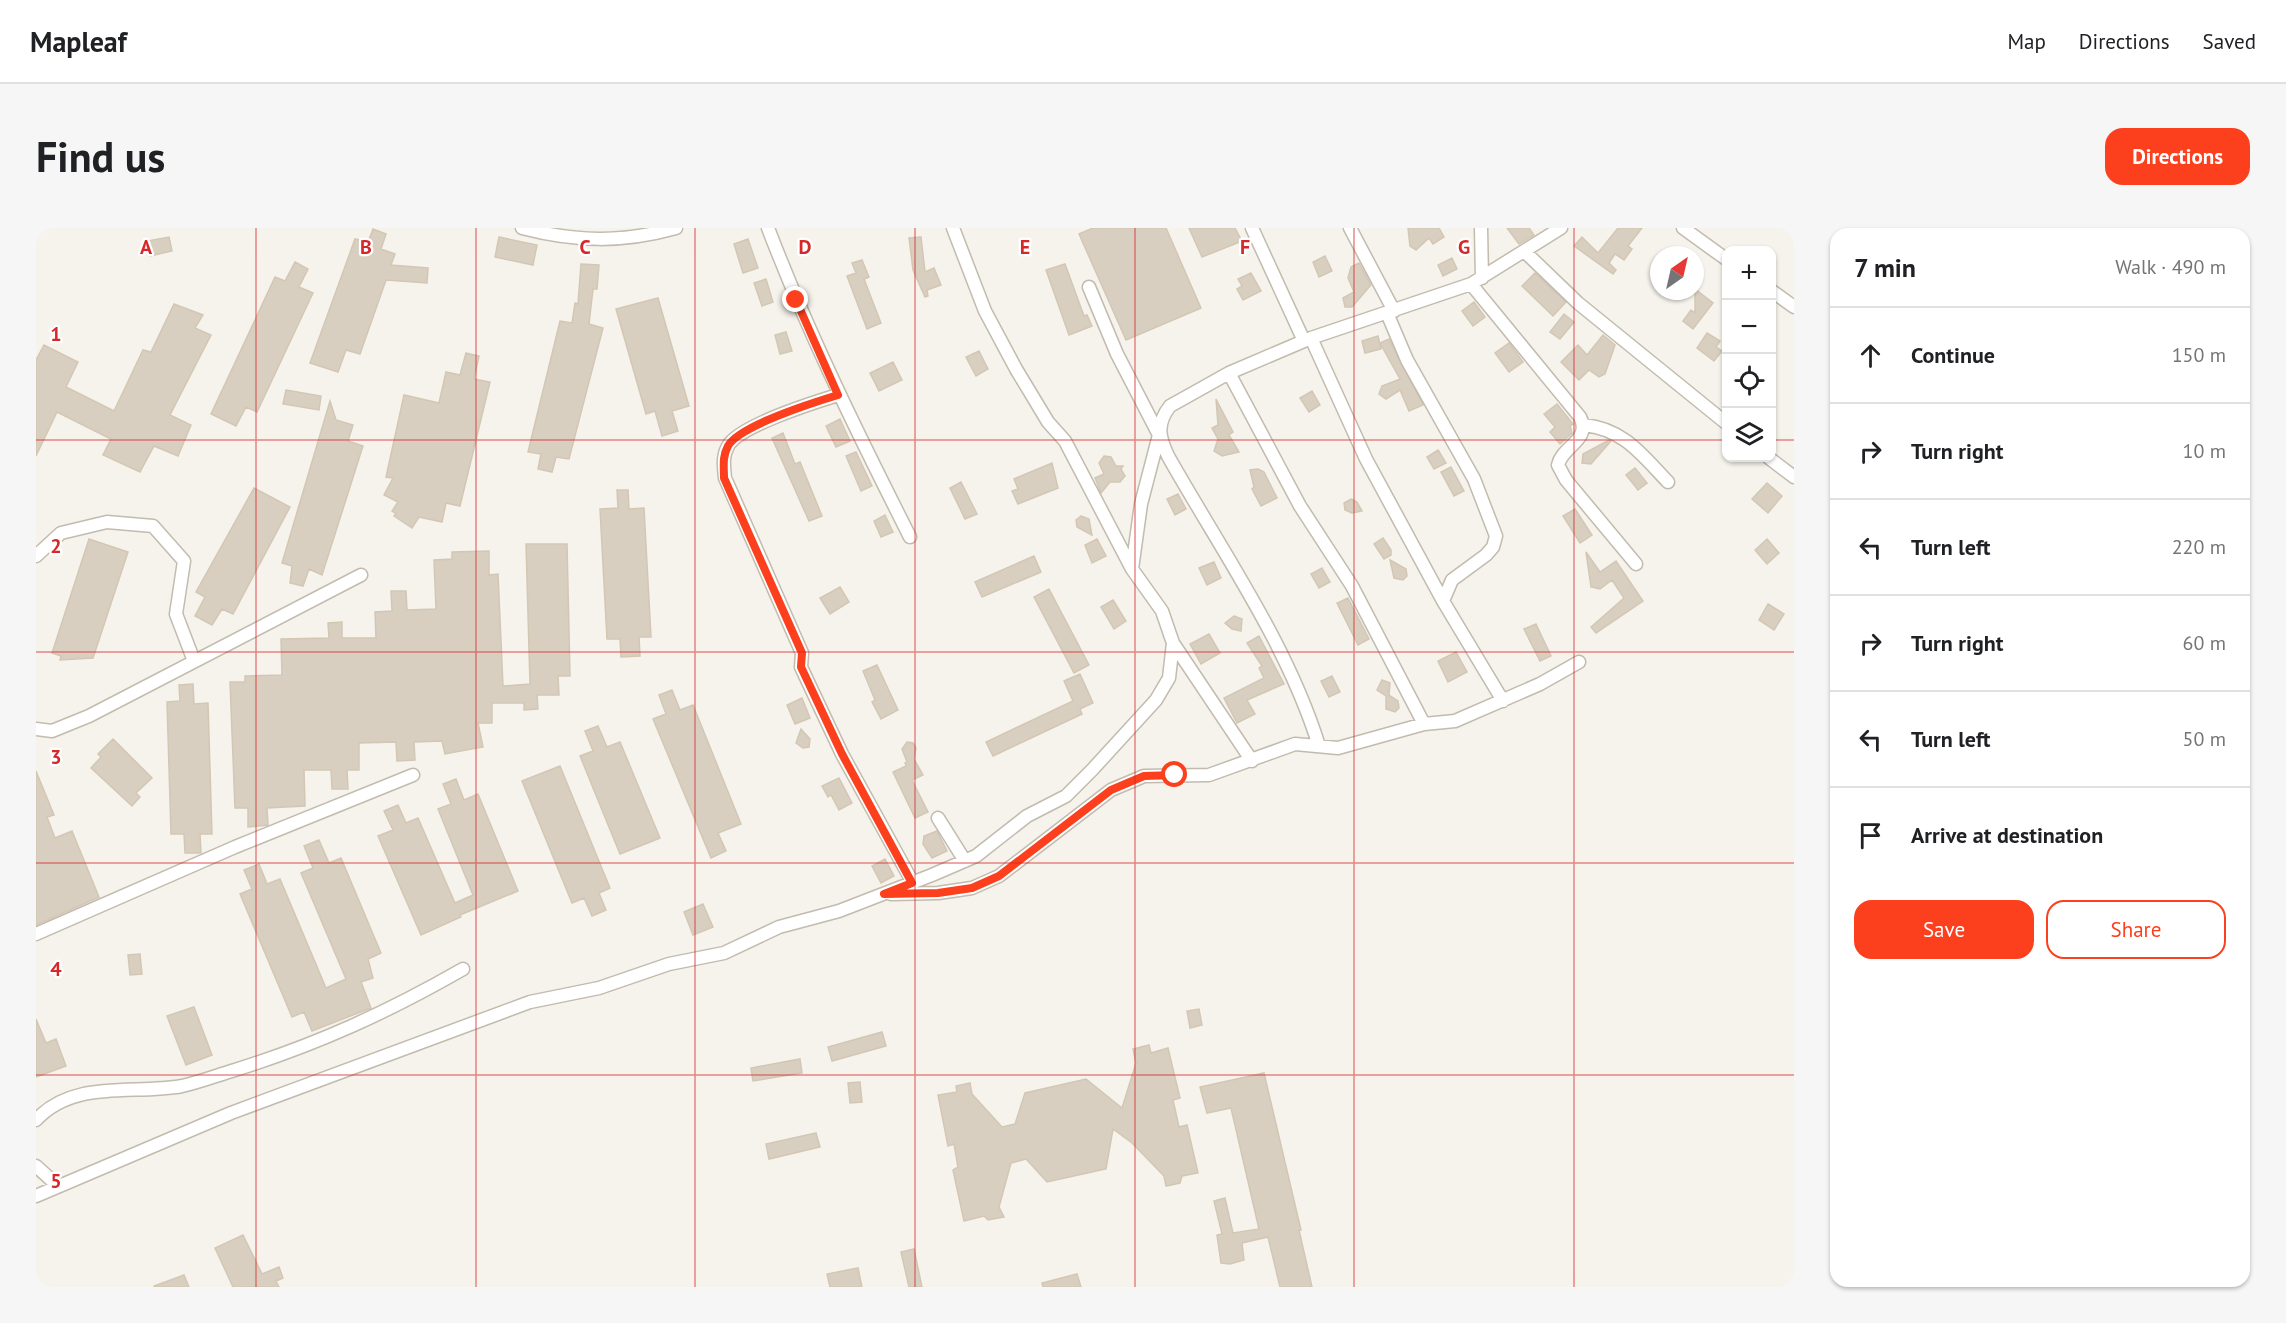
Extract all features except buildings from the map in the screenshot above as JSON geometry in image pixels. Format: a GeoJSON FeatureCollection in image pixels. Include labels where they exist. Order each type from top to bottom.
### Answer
{"type":"FeatureCollection","features":[{"type":"Feature","properties":{"kind":"street"},"geometry":{"type":"LineString","coordinates":[[522,228],[605,241],[646,236],[676,228]]}},
{"type":"Feature","properties":{"kind":"street"},"geometry":{"type":"LineString","coordinates":[[768,228],[796,300],[838,395],[910,537]]}},
{"type":"Feature","properties":{"kind":"street"},"geometry":{"type":"LineString","coordinates":[[954,228],[985,311],[1048,422],[1065,441],[1131,569],[1162,611],[1173,643],[1252,761]]}},
{"type":"Feature","properties":{"kind":"street"},"geometry":{"type":"LineString","coordinates":[[1252,228],[1366,459],[1443,601],[1503,701]]}},
{"type":"Feature","properties":{"kind":"street"},"geometry":{"type":"LineString","coordinates":[[1350,228],[1391,312],[1407,360],[1474,479],[1496,536],[1493,547],[1486,555],[1452,580],[1443,601]]}},
{"type":"Feature","properties":{"kind":"street"},"geometry":{"type":"LineString","coordinates":[[1481,228],[1477,281],[1584,425],[1612,431],[1630,443],[1668,482]]}},
{"type":"Feature","properties":{"kind":"street"},"geometry":{"type":"LineString","coordinates":[[1131,569],[1141,504],[1164,413],[1170,406],[1229,373],[1307,340],[1477,281],[1561,228]]}},
{"type":"Feature","properties":{"kind":"street"},"geometry":{"type":"LineString","coordinates":[[1683,228],[1722,256]]}},
{"type":"Feature","properties":{"kind":"street"},"geometry":{"type":"LineString","coordinates":[[1525,252],[1578,303],[1722,420]]}},
{"type":"Feature","properties":{"kind":"street"},"geometry":{"type":"LineString","coordinates":[[1089,287],[1117,354],[1159,435],[1195,504],[1249,594],[1310,716],[1319,746]]}},
{"type":"Feature","properties":{"kind":"street"},"geometry":{"type":"LineString","coordinates":[[1776,294],[1794,307]]}},
{"type":"Feature","properties":{"kind":"street"},"geometry":{"type":"LineString","coordinates":[[1229,373],[1300,506],[1362,604],[1424,724]]}},
{"type":"Feature","properties":{"kind":"street"},"geometry":{"type":"LineString","coordinates":[[838,395],[801,406],[757,425],[729,444],[723,460],[724,478],[802,653],[801,667],[842,754],[912,883]]}},
{"type":"Feature","properties":{"kind":"street"},"geometry":{"type":"LineString","coordinates":[[1584,425],[1576,444],[1560,459],[1558,465],[1566,480],[1636,564]]}},
{"type":"Feature","properties":{"kind":"street"},"geometry":{"type":"LineString","coordinates":[[1774,462],[1794,477]]}},
{"type":"Feature","properties":{"kind":"street"},"geometry":{"type":"LineString","coordinates":[[36,556],[61,533],[107,522],[153,526],[184,561],[176,614],[194,661]]}},
{"type":"Feature","properties":{"kind":"street"},"geometry":{"type":"LineString","coordinates":[[36,729],[52,730],[89,716],[361,575]]}},
{"type":"Feature","properties":{"kind":"street"},"geometry":{"type":"LineString","coordinates":[[36,1196],[231,1113],[520,1006],[599,988],[669,964],[724,953],[779,927],[839,911],[976,856],[1027,816],[1066,796],[1092,770],[1156,700],[1169,678],[1173,643]]}},
{"type":"Feature","properties":{"kind":"street"},"geometry":{"type":"LineString","coordinates":[[884,894],[938,893],[972,888],[999,876],[1111,790],[1144,776],[1209,775],[1295,744],[1338,748],[1424,724],[1455,721],[1540,684],[1579,662]]}},
{"type":"Feature","properties":{"kind":"street"},"geometry":{"type":"LineString","coordinates":[[36,933],[235,847],[413,775]]}},
{"type":"Feature","properties":{"kind":"street"},"geometry":{"type":"LineString","coordinates":[[938,818],[965,861]]}},
{"type":"Feature","properties":{"kind":"street"},"geometry":{"type":"LineString","coordinates":[[36,1120],[58,1100],[78,1095],[182,1086],[302,1049],[410,999],[463,969]]}},
{"type":"Feature","properties":{"kind":"street"},"geometry":{"type":"LineString","coordinates":[[36,1166],[58,1186]]}},
{"type":"Feature","properties":{"kind":"route"},"geometry":{"type":"LineString","coordinates":[[796,300],[838,395],[801,406],[757,425],[729,444],[723,460],[724,478],[802,653],[801,667],[842,754],[912,883],[884,894],[938,893],[972,888],[999,876],[1111,790],[1144,776],[1175,775]]}}]}
